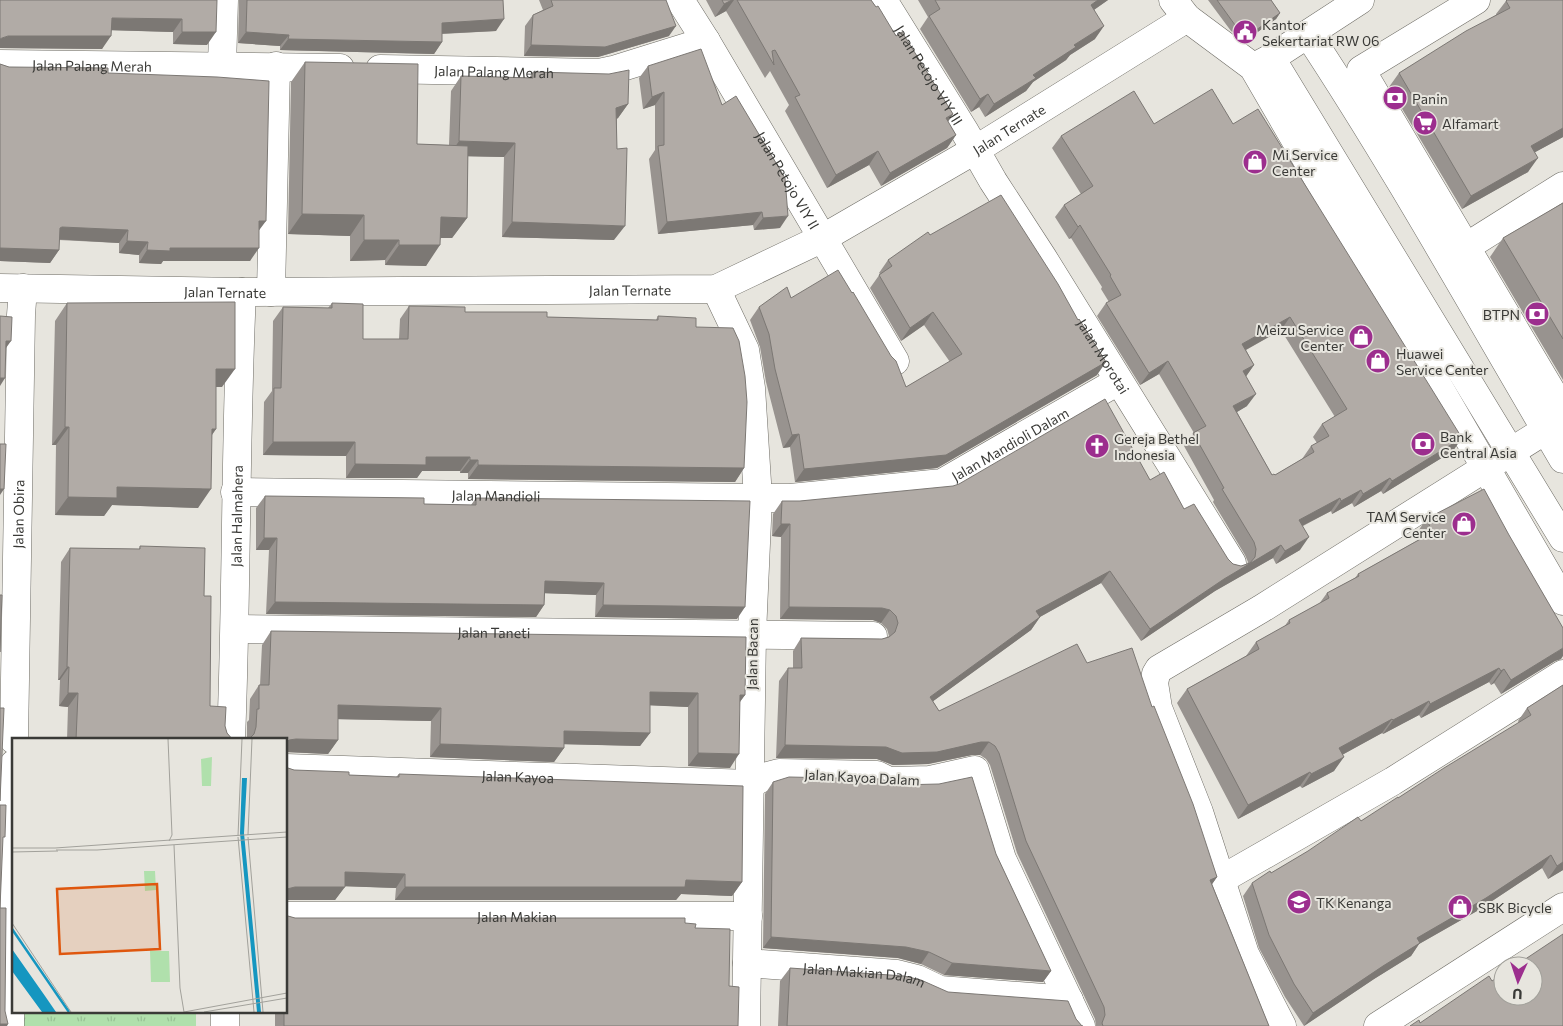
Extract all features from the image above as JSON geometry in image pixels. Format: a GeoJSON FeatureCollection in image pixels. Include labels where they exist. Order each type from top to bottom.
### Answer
{"type":"FeatureCollection","features":[{"type":"Feature","properties":{"kind":"street"},"geometry":{"type":"LineString","coordinates":[[222,66],[224,0]]}},
{"type":"Feature","properties":{"kind":"street","name":"Jalan Petojo VIY II"},"geometry":{"type":"LineString","coordinates":[[680,0],[895,361]]}},
{"type":"Feature","properties":{"kind":"street","name":"Jalan Petojo VIY III"},"geometry":{"type":"LineString","coordinates":[[883,0],[975,150]]}},
{"type":"Feature","properties":{"kind":"street"},"geometry":{"type":"LineString","coordinates":[[1262,63],[1360,0]]}},
{"type":"Feature","properties":{"kind":"street"},"geometry":{"type":"LineString","coordinates":[[1476,0],[1360,70],[1455,253],[1557,420],[1563,458]]}},
{"type":"Feature","properties":{"kind":"street"},"geometry":{"type":"LineString","coordinates":[[1180,9],[1262,63],[1511,452],[1563,538]]}},
{"type":"Feature","properties":{"kind":"street","name":"Jalan Ternate"},"geometry":{"type":"LineString","coordinates":[[11,288],[242,292],[716,289],[823,238],[975,150],[1180,9]]}},
{"type":"Feature","properties":{"kind":"street"},"geometry":{"type":"LineString","coordinates":[[1308,34],[1413,202],[1455,253]]}},
{"type":"Feature","properties":{"kind":"street","name":"Jalan Palang Merah"},"geometry":{"type":"LineString","coordinates":[[0,64],[276,66],[599,73],[706,41]]}},
{"type":"Feature","properties":{"kind":"street"},"geometry":{"type":"LineString","coordinates":[[1262,63],[1486,468],[1563,601]]}},
{"type":"Feature","properties":{"kind":"street"},"geometry":{"type":"LineString","coordinates":[[270,292],[276,66]]}},
{"type":"Feature","properties":{"kind":"street","name":"Jalan Morotai"},"geometry":{"type":"LineString","coordinates":[[975,150],[1232,563]]}},
{"type":"Feature","properties":{"kind":"street"},"geometry":{"type":"LineString","coordinates":[[1455,253],[1563,186]]}},
{"type":"Feature","properties":{"kind":"street","name":"Jalan Obira"},"geometry":{"type":"LineString","coordinates":[[11,288],[21,324],[14,738]]}},
{"type":"Feature","properties":{"kind":"street","name":"Jalan Bacan"},"geometry":{"type":"LineString","coordinates":[[716,289],[745,350],[751,388],[758,498],[752,634],[746,1026]]}},
{"type":"Feature","properties":{"kind":"street","name":"Jalan Halmahera"},"geometry":{"type":"LineString","coordinates":[[231,738],[235,629],[235,492],[242,292]]}},
{"type":"Feature","properties":{"kind":"street","name":"Jalan Mandioli Dalam"},"geometry":{"type":"LineString","coordinates":[[758,498],[790,498],[942,483],[1108,387]]}},
{"type":"Feature","properties":{"kind":"street"},"geometry":{"type":"LineString","coordinates":[[1282,1026],[1245,954],[1199,812],[1158,708],[1154,683],[1156,674],[1159,669],[1260,609],[1486,468],[1557,420]]}},
{"type":"Feature","properties":{"kind":"street","name":"Jalan Mandioli"},"geometry":{"type":"LineString","coordinates":[[235,492],[758,498]]}},
{"type":"Feature","properties":{"kind":"street","name":"Jalan Taneti"},"geometry":{"type":"LineString","coordinates":[[235,629],[873,636]]}},
{"type":"Feature","properties":{"kind":"street"},"geometry":{"type":"LineString","coordinates":[[1222,879],[1393,781],[1563,674]]}},
{"type":"Feature","properties":{"kind":"street","name":"Jalan Kayoa"},"geometry":{"type":"LineString","coordinates":[[288,768],[750,784]]}},
{"type":"Feature","properties":{"kind":"street","name":"Jalan Kayoa Dalam"},"geometry":{"type":"LineString","coordinates":[[750,784],[764,777],[779,773],[877,775],[892,781],[930,780],[975,770],[1002,859],[1069,1000]]}},
{"type":"Feature","properties":{"kind":"street"},"geometry":{"type":"LineString","coordinates":[[1378,1026],[1563,907]]}},
{"type":"Feature","properties":{"kind":"street","name":"Jalan Makian"},"geometry":{"type":"LineString","coordinates":[[288,916],[748,916]]}},
{"type":"Feature","properties":{"kind":"street"},"geometry":{"type":"LineString","coordinates":[[10,1026],[12,949]]}},
{"type":"Feature","properties":{"kind":"street","name":"Jalan Makian Dalam"},"geometry":{"type":"LineString","coordinates":[[747,962],[898,974],[917,979],[940,990],[1069,1000]]}},
{"type":"Feature","properties":{"kind":"street"},"geometry":{"type":"LineString","coordinates":[[1069,1000],[1081,1026]]}},
{"type":"Feature","properties":{"kind":"green space"},"geometry":{"type":"Polygon","coordinates":[[[23,1014],[196,1014],[196,1026],[22,1026],[23,1014]]]}},
{"type":"Feature","properties":{"kind":"building"},"geometry":{"type":"Polygon","coordinates":[[[0,0],[217,0],[216,32],[182,32],[182,19],[112,18],[111,36],[8,36],[0,39],[0,0]]]}},
{"type":"Feature","properties":{"kind":"building"},"geometry":{"type":"Polygon","coordinates":[[[247,0],[503,0],[504,19],[442,23],[442,42],[288,39],[289,35],[246,32],[247,0]]]}},
{"type":"Feature","properties":{"kind":"building"},"geometry":{"type":"Polygon","coordinates":[[[551,0],[666,0],[676,26],[605,47],[531,45],[533,15],[553,6],[551,0]]]}},
{"type":"Feature","properties":{"kind":"building"},"geometry":{"type":"Polygon","coordinates":[[[722,0],[732,0],[724,4],[722,0]]]}},
{"type":"Feature","properties":{"kind":"building"},"geometry":{"type":"Polygon","coordinates":[[[737,0],[871,0],[876,7],[878,6],[896,36],[902,32],[953,114],[946,118],[956,135],[890,173],[878,151],[836,175],[795,97],[800,95],[775,50],[772,51],[774,65],[737,0]]]}},
{"type":"Feature","properties":{"kind":"building"},"geometry":{"type":"Polygon","coordinates":[[[935,0],[1098,0],[1091,5],[1104,26],[1033,75],[1036,78],[994,104],[988,94],[980,99],[929,16],[940,9],[935,0]]]}},
{"type":"Feature","properties":{"kind":"building","name":"Kantor Sekertariat RW 06"},"geometry":{"type":"Polygon","coordinates":[[[1217,0],[1271,0],[1280,13],[1249,35],[1235,25],[1217,0]]]}},
{"type":"Feature","properties":{"kind":"building"},"geometry":{"type":"Polygon","coordinates":[[[1507,0],[1563,0],[1563,128],[1531,146],[1538,158],[1471,196],[1399,73],[1466,31],[1510,8],[1507,0]]]}},
{"type":"Feature","properties":{"kind":"building"},"geometry":{"type":"Polygon","coordinates":[[[701,49],[722,105],[736,96],[785,178],[788,216],[763,218],[762,212],[667,222],[658,146],[664,145],[664,92],[652,97],[648,66],[701,49]]]}},
{"type":"Feature","properties":{"kind":"building"},"geometry":{"type":"Polygon","coordinates":[[[305,62],[418,64],[417,144],[468,146],[467,218],[441,217],[440,245],[399,245],[399,240],[364,240],[364,215],[302,214],[305,62]]]}},
{"type":"Feature","properties":{"kind":"building"},"geometry":{"type":"Polygon","coordinates":[[[0,64],[9,67],[108,68],[108,73],[269,81],[266,221],[259,221],[259,248],[170,248],[170,251],[147,250],[148,242],[127,241],[128,230],[62,227],[60,228],[59,250],[0,248],[0,64]]]}},
{"type":"Feature","properties":{"kind":"building"},"geometry":{"type":"Polygon","coordinates":[[[629,70],[628,104],[616,108],[617,149],[627,148],[625,226],[512,222],[515,143],[459,141],[461,76],[533,78],[533,72],[609,74],[629,70]]]}},
{"type":"Feature","properties":{"kind":"building"},"geometry":{"type":"Polygon","coordinates":[[[1212,89],[1233,124],[1258,109],[1462,438],[1392,481],[1390,478],[1363,494],[1361,490],[1341,501],[1340,498],[1299,520],[1309,537],[1285,551],[1281,545],[1224,579],[1150,629],[1110,571],[1036,611],[1040,617],[930,697],[939,711],[1077,644],[1087,663],[1132,648],[1152,707],[1154,706],[1193,804],[1217,877],[1210,880],[1269,1026],[1103,1026],[1104,1007],[1026,841],[999,753],[995,746],[989,742],[981,742],[937,752],[902,753],[886,747],[785,745],[788,668],[802,668],[801,638],[882,639],[889,637],[895,632],[898,623],[896,616],[890,610],[882,608],[789,607],[790,524],[781,524],[782,501],[800,501],[953,486],[1105,399],[1150,480],[1164,472],[1184,509],[1194,504],[1233,564],[1241,566],[1250,563],[1255,557],[1256,549],[1254,542],[1222,489],[1224,488],[1193,433],[1206,426],[1168,361],[1149,373],[1106,303],[1121,295],[1111,275],[1080,225],[1078,227],[1064,205],[1093,186],[1061,136],[1134,91],[1154,124],[1212,89]],[[1290,317],[1242,344],[1254,365],[1243,371],[1256,394],[1233,406],[1272,475],[1314,452],[1311,446],[1329,436],[1322,424],[1347,409],[1290,317]]]}},
{"type":"Feature","properties":{"kind":"building"},"geometry":{"type":"Polygon","coordinates":[[[1001,195],[1106,362],[946,455],[804,469],[799,434],[792,435],[775,369],[769,334],[759,307],[787,287],[791,298],[838,270],[891,356],[896,361],[906,387],[962,354],[933,312],[910,328],[879,275],[892,266],[888,260],[928,232],[930,235],[1001,195]]]}},
{"type":"Feature","properties":{"kind":"building"},"geometry":{"type":"Polygon","coordinates":[[[1563,203],[1563,339],[1503,238],[1563,203]]]}},
{"type":"Feature","properties":{"kind":"building"},"geometry":{"type":"Polygon","coordinates":[[[235,302],[235,369],[216,369],[216,429],[212,429],[211,489],[117,487],[117,498],[68,497],[69,427],[65,427],[67,303],[235,302]]]}},
{"type":"Feature","properties":{"kind":"building"},"geometry":{"type":"Polygon","coordinates":[[[332,303],[363,304],[363,339],[408,339],[409,306],[465,307],[465,312],[547,312],[547,317],[658,320],[658,316],[696,318],[696,327],[733,328],[739,341],[745,376],[747,402],[744,468],[478,465],[478,460],[470,460],[470,457],[426,457],[426,465],[355,464],[355,442],[273,442],[274,388],[281,388],[283,307],[332,308],[332,303]]]}},
{"type":"Feature","properties":{"kind":"building"},"geometry":{"type":"Polygon","coordinates":[[[0,316],[12,317],[11,341],[6,341],[5,378],[0,378],[0,316]]]}},
{"type":"Feature","properties":{"kind":"building"},"geometry":{"type":"Polygon","coordinates":[[[0,444],[6,444],[4,489],[0,489],[0,444]]]}},
{"type":"Feature","properties":{"kind":"building"},"geometry":{"type":"Polygon","coordinates":[[[1484,489],[1563,628],[1563,648],[1511,680],[1504,669],[1501,671],[1499,668],[1430,704],[1429,701],[1392,719],[1339,748],[1344,757],[1311,774],[1310,772],[1248,805],[1187,689],[1259,649],[1256,642],[1290,623],[1289,620],[1329,598],[1327,593],[1433,532],[1426,519],[1484,489]]]}},
{"type":"Feature","properties":{"kind":"building"},"geometry":{"type":"Polygon","coordinates":[[[265,496],[424,498],[424,504],[476,505],[476,498],[750,501],[745,607],[603,605],[604,583],[545,581],[544,605],[275,602],[277,538],[264,538],[265,496]]]}},
{"type":"Feature","properties":{"kind":"building"},"geometry":{"type":"Polygon","coordinates":[[[140,546],[205,548],[204,596],[211,596],[210,706],[226,707],[225,726],[231,738],[76,738],[78,693],[68,693],[69,667],[67,667],[70,548],[140,549],[140,546]]]}},
{"type":"Feature","properties":{"kind":"building"},"geometry":{"type":"Polygon","coordinates":[[[0,595],[2,595],[0,652],[0,595]]]}},
{"type":"Feature","properties":{"kind":"building"},"geometry":{"type":"Polygon","coordinates":[[[271,631],[746,637],[745,695],[740,695],[739,754],[698,753],[698,693],[650,692],[650,733],[564,731],[564,748],[440,744],[441,708],[338,705],[338,740],[296,739],[288,741],[288,738],[250,738],[254,734],[256,727],[257,709],[259,709],[259,685],[269,685],[271,631]]]}},
{"type":"Feature","properties":{"kind":"building"},"geometry":{"type":"Polygon","coordinates":[[[1563,685],[1563,862],[1557,866],[1551,855],[1486,898],[1417,938],[1420,943],[1313,1013],[1294,984],[1269,935],[1252,883],[1308,851],[1358,817],[1361,821],[1531,715],[1527,708],[1563,685]]]}},
{"type":"Feature","properties":{"kind":"building"},"geometry":{"type":"Polygon","coordinates":[[[0,708],[4,708],[0,801],[0,708]]]}},
{"type":"Feature","properties":{"kind":"building"},"geometry":{"type":"Polygon","coordinates":[[[288,768],[294,770],[349,772],[349,775],[399,777],[399,774],[743,786],[742,882],[686,880],[685,887],[405,887],[405,874],[345,872],[345,887],[295,887],[288,889],[288,768]]]}},
{"type":"Feature","properties":{"kind":"building"},"geometry":{"type":"Polygon","coordinates":[[[789,777],[881,779],[897,785],[939,784],[972,777],[996,854],[1051,971],[952,963],[929,952],[906,947],[771,937],[773,782],[789,777]]]}},
{"type":"Feature","properties":{"kind":"building"},"geometry":{"type":"Polygon","coordinates":[[[0,805],[6,805],[0,908],[0,805]]]}},
{"type":"Feature","properties":{"kind":"building"},"geometry":{"type":"Polygon","coordinates":[[[0,908],[6,908],[5,1011],[8,1024],[0,1024],[0,908]]]}},
{"type":"Feature","properties":{"kind":"building"},"geometry":{"type":"Polygon","coordinates":[[[288,916],[295,918],[685,918],[685,923],[696,924],[695,928],[730,929],[729,986],[739,987],[738,1026],[284,1026],[284,1014],[288,1014],[288,916]]]}},
{"type":"Feature","properties":{"kind":"building"},"geometry":{"type":"Polygon","coordinates":[[[1563,934],[1563,1026],[1410,1026],[1419,1020],[1420,1023],[1489,976],[1493,980],[1493,1006],[1543,1006],[1543,956],[1530,956],[1563,934]]]}},
{"type":"Feature","properties":{"kind":"building"},"geometry":{"type":"Polygon","coordinates":[[[790,968],[904,976],[921,980],[948,992],[1068,1001],[1076,1019],[1082,1026],[787,1026],[790,968]]]}},
{"type":"Feature","properties":{"kind":"place","name":"Kantor Sekertariat RW 06"},"geometry":{"type":"Point","coordinates":[1245,32]}},
{"type":"Feature","properties":{"kind":"place","name":"Panin"},"geometry":{"type":"Point","coordinates":[1395,98]}},
{"type":"Feature","properties":{"kind":"place","name":"Alfamart"},"geometry":{"type":"Point","coordinates":[1425,123]}},
{"type":"Feature","properties":{"kind":"place","name":"Mi Service Center"},"geometry":{"type":"Point","coordinates":[1255,162]}},
{"type":"Feature","properties":{"kind":"place","name":"BTPN"},"geometry":{"type":"Point","coordinates":[1537,314]}},
{"type":"Feature","properties":{"kind":"place","name":"Meizu Service Center"},"geometry":{"type":"Point","coordinates":[1361,337]}},
{"type":"Feature","properties":{"kind":"place","name":"Huawei Service Center"},"geometry":{"type":"Point","coordinates":[1378,361]}},
{"type":"Feature","properties":{"kind":"place","name":"Bank Central Asia"},"geometry":{"type":"Point","coordinates":[1423,444]}},
{"type":"Feature","properties":{"kind":"place","name":"Gereja Bethel Indonesia"},"geometry":{"type":"Point","coordinates":[1097,446]}},
{"type":"Feature","properties":{"kind":"place","name":"TAM Service Center"},"geometry":{"type":"Point","coordinates":[1464,524]}},
{"type":"Feature","properties":{"kind":"place","name":"TK Kenanga"},"geometry":{"type":"Point","coordinates":[1299,902]}},
{"type":"Feature","properties":{"kind":"place","name":"SBK Bicycle"},"geometry":{"type":"Point","coordinates":[1460,907]}}]}
